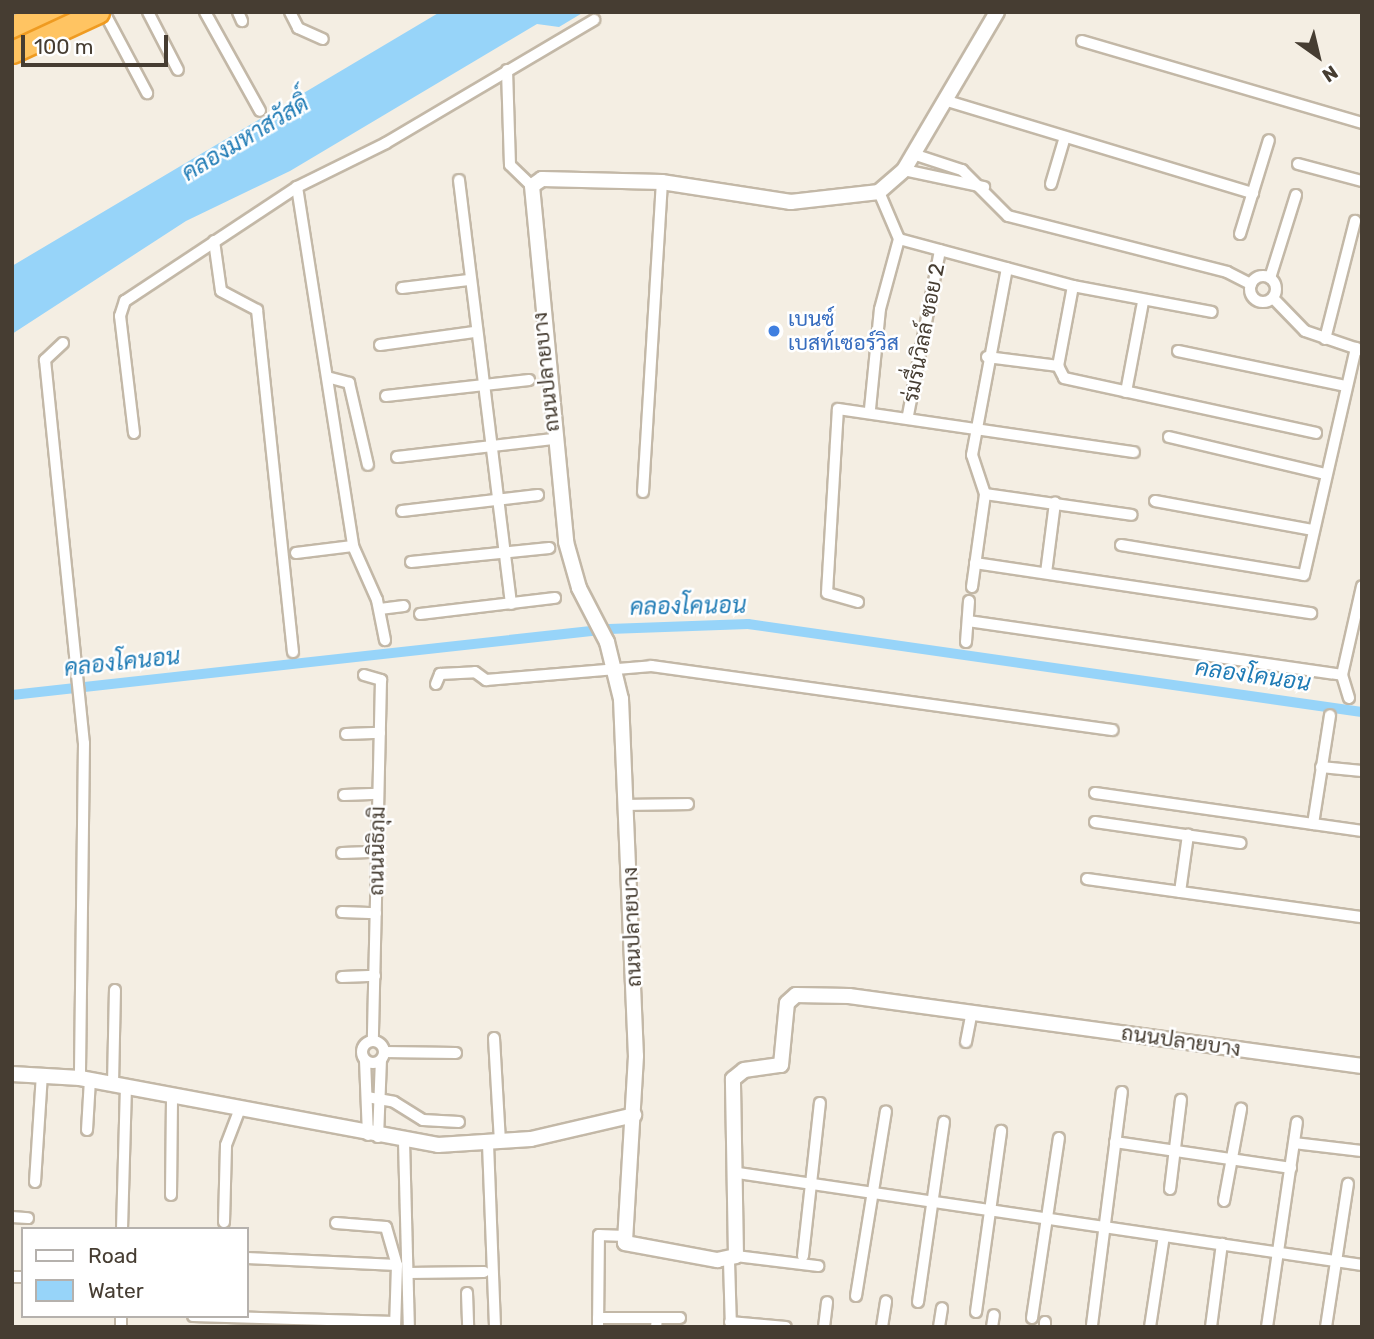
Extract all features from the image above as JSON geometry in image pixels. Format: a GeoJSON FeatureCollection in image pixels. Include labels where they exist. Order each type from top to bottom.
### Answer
{"type":"FeatureCollection","features":[{"type":"Feature","properties":{"kind":"highway"},"geometry":{"type":"LineString","coordinates":[[12,28],[40,12]]}},
{"type":"Feature","properties":{"kind":"highway"},"geometry":{"type":"LineString","coordinates":[[12,46],[70,12]]}},
{"type":"Feature","properties":{"kind":"highway"},"geometry":{"type":"LineString","coordinates":[[12,52],[99,12]]}},
{"type":"Feature","properties":{"kind":"street"},"geometry":{"type":"LineString","coordinates":[[104,12],[147,93]]}},
{"type":"Feature","properties":{"kind":"street"},"geometry":{"type":"LineString","coordinates":[[148,12],[178,69]]}},
{"type":"Feature","properties":{"kind":"street"},"geometry":{"type":"LineString","coordinates":[[205,12],[260,111]]}},
{"type":"Feature","properties":{"kind":"street"},"geometry":{"type":"LineString","coordinates":[[290,12],[298,28],[323,39]]}},
{"type":"Feature","properties":{"kind":"street"},"geometry":{"type":"LineString","coordinates":[[507,71],[509,165],[532,186],[542,179],[662,181],[791,202],[879,192],[904,170],[997,12]]}},
{"type":"Feature","properties":{"kind":"street"},"geometry":{"type":"LineString","coordinates":[[134,433],[121,306],[297,187],[594,20]]}},
{"type":"Feature","properties":{"kind":"street"},"geometry":{"type":"LineString","coordinates":[[1082,41],[1362,123]]}},
{"type":"Feature","properties":{"kind":"street"},"geometry":{"type":"LineString","coordinates":[[944,100],[1064,141],[1253,193]]}},
{"type":"Feature","properties":{"kind":"street"},"geometry":{"type":"LineString","coordinates":[[1240,234],[1269,140]]}},
{"type":"Feature","properties":{"kind":"street"},"geometry":{"type":"LineString","coordinates":[[1051,184],[1064,141]]}},
{"type":"Feature","properties":{"kind":"street"},"geometry":{"type":"LineString","coordinates":[[913,154],[962,170],[984,187],[1008,216],[1227,272],[1251,284],[1270,278]]}},
{"type":"Feature","properties":{"kind":"street"},"geometry":{"type":"LineString","coordinates":[[1298,164],[1362,181]]}},
{"type":"Feature","properties":{"kind":"street"},"geometry":{"type":"LineString","coordinates":[[904,170],[984,187]]}},
{"type":"Feature","properties":{"kind":"street"},"geometry":{"type":"LineString","coordinates":[[459,180],[474,332],[511,604]]}},
{"type":"Feature","properties":{"kind":"street"},"geometry":{"type":"LineString","coordinates":[[643,492],[662,181]]}},
{"type":"Feature","properties":{"kind":"street","name":"ถนนปลายบาง"},"geometry":{"type":"LineString","coordinates":[[532,186],[553,439],[570,561],[607,642],[616,670],[627,805],[634,1115],[625,1236]]}},
{"type":"Feature","properties":{"kind":"street"},"geometry":{"type":"LineString","coordinates":[[297,187],[353,546],[380,609],[385,640]]}},
{"type":"Feature","properties":{"kind":"street"},"geometry":{"type":"LineString","coordinates":[[870,410],[880,309],[899,239],[879,192]]}},
{"type":"Feature","properties":{"kind":"street"},"geometry":{"type":"LineString","coordinates":[[1121,545],[1300,577],[1346,386],[1359,349],[1305,331],[1273,298],[1270,278],[1296,195]]}},
{"type":"Feature","properties":{"kind":"street"},"geometry":{"type":"LineString","coordinates":[[1325,339],[1355,221]]}},
{"type":"Feature","properties":{"kind":"street"},"geometry":{"type":"LineString","coordinates":[[899,239],[1073,286],[1143,302],[1212,312]]}},
{"type":"Feature","properties":{"kind":"street"},"geometry":{"type":"LineString","coordinates":[[214,241],[221,291],[257,310],[293,652]]}},
{"type":"Feature","properties":{"kind":"street","name":"ร่มรื่นวิลล์ ซอย 2"},"geometry":{"type":"LineString","coordinates":[[908,415],[940,250]]}},
{"type":"Feature","properties":{"kind":"street"},"geometry":{"type":"LineString","coordinates":[[972,587],[985,494],[972,455],[987,357],[1007,268]]}},
{"type":"Feature","properties":{"kind":"street"},"geometry":{"type":"LineString","coordinates":[[402,288],[469,280]]}},
{"type":"Feature","properties":{"kind":"street"},"geometry":{"type":"LineString","coordinates":[[1251,284],[1256,300],[1273,298]]}},
{"type":"Feature","properties":{"kind":"street"},"geometry":{"type":"LineString","coordinates":[[1073,286],[1058,366],[1064,378],[1316,433]]}},
{"type":"Feature","properties":{"kind":"street"},"geometry":{"type":"LineString","coordinates":[[1126,392],[1143,302]]}},
{"type":"Feature","properties":{"kind":"street"},"geometry":{"type":"LineString","coordinates":[[380,345],[474,332]]}},
{"type":"Feature","properties":{"kind":"street"},"geometry":{"type":"LineString","coordinates":[[63,343],[45,360],[85,743],[87,1130]]}},
{"type":"Feature","properties":{"kind":"street"},"geometry":{"type":"LineString","coordinates":[[1178,351],[1346,386]]}},
{"type":"Feature","properties":{"kind":"street"},"geometry":{"type":"LineString","coordinates":[[987,357],[1058,366]]}},
{"type":"Feature","properties":{"kind":"street"},"geometry":{"type":"LineString","coordinates":[[327,377],[349,383],[368,465]]}},
{"type":"Feature","properties":{"kind":"street"},"geometry":{"type":"LineString","coordinates":[[386,396],[529,380]]}},
{"type":"Feature","properties":{"kind":"street"},"geometry":{"type":"LineString","coordinates":[[858,602],[827,593],[836,416],[842,408],[908,415],[1134,452]]}},
{"type":"Feature","properties":{"kind":"street"},"geometry":{"type":"LineString","coordinates":[[1169,437],[1326,474]]}},
{"type":"Feature","properties":{"kind":"street"},"geometry":{"type":"LineString","coordinates":[[397,457],[553,439]]}},
{"type":"Feature","properties":{"kind":"street"},"geometry":{"type":"LineString","coordinates":[[985,494],[1132,514]]}},
{"type":"Feature","properties":{"kind":"street"},"geometry":{"type":"LineString","coordinates":[[402,511],[538,495]]}},
{"type":"Feature","properties":{"kind":"street"},"geometry":{"type":"LineString","coordinates":[[1155,501],[1313,530]]}},
{"type":"Feature","properties":{"kind":"street"},"geometry":{"type":"LineString","coordinates":[[1046,573],[1055,503]]}},
{"type":"Feature","properties":{"kind":"street"},"geometry":{"type":"LineString","coordinates":[[296,553],[353,546]]}},
{"type":"Feature","properties":{"kind":"street"},"geometry":{"type":"LineString","coordinates":[[411,562],[549,548]]}},
{"type":"Feature","properties":{"kind":"street"},"geometry":{"type":"LineString","coordinates":[[975,563],[1311,613]]}},
{"type":"Feature","properties":{"kind":"street"},"geometry":{"type":"LineString","coordinates":[[1349,698],[1342,675],[1362,588]]}},
{"type":"Feature","properties":{"kind":"street"},"geometry":{"type":"LineString","coordinates":[[420,614],[555,598]]}},
{"type":"Feature","properties":{"kind":"street"},"geometry":{"type":"LineString","coordinates":[[966,642],[970,601]]}},
{"type":"Feature","properties":{"kind":"street"},"geometry":{"type":"LineString","coordinates":[[380,609],[404,606]]}},
{"type":"Feature","properties":{"kind":"street"},"geometry":{"type":"LineString","coordinates":[[968,621],[1342,675]]}},
{"type":"Feature","properties":{"kind":"street"},"geometry":{"type":"LineString","coordinates":[[436,684],[440,674],[475,672],[483,680],[651,666],[1113,730]]}},
{"type":"Feature","properties":{"kind":"street","name":"ถนนนิธิภุมิ"},"geometry":{"type":"LineString","coordinates":[[364,675],[381,680],[373,1041]]}},
{"type":"Feature","properties":{"kind":"street"},"geometry":{"type":"LineString","coordinates":[[1313,824],[1330,715]]}},
{"type":"Feature","properties":{"kind":"street"},"geometry":{"type":"LineString","coordinates":[[346,734],[380,733]]}},
{"type":"Feature","properties":{"kind":"street"},"geometry":{"type":"LineString","coordinates":[[1321,767],[1362,771]]}},
{"type":"Feature","properties":{"kind":"street"},"geometry":{"type":"LineString","coordinates":[[1095,793],[1362,831]]}},
{"type":"Feature","properties":{"kind":"street"},"geometry":{"type":"LineString","coordinates":[[344,794],[378,794]]}},
{"type":"Feature","properties":{"kind":"street"},"geometry":{"type":"LineString","coordinates":[[627,805],[688,804]]}},
{"type":"Feature","properties":{"kind":"street"},"geometry":{"type":"LineString","coordinates":[[1095,822],[1240,843]]}},
{"type":"Feature","properties":{"kind":"street"},"geometry":{"type":"LineString","coordinates":[[1180,892],[1188,835]]}},
{"type":"Feature","properties":{"kind":"street"},"geometry":{"type":"LineString","coordinates":[[342,853],[377,852]]}},
{"type":"Feature","properties":{"kind":"street"},"geometry":{"type":"LineString","coordinates":[[1087,879],[1362,916]]}},
{"type":"Feature","properties":{"kind":"street"},"geometry":{"type":"LineString","coordinates":[[342,912],[376,913]]}},
{"type":"Feature","properties":{"kind":"street"},"geometry":{"type":"LineString","coordinates":[[342,977],[375,976]]}},
{"type":"Feature","properties":{"kind":"street"},"geometry":{"type":"LineString","coordinates":[[114,990],[122,1227]]}},
{"type":"Feature","properties":{"kind":"street","name":"ถนนปลายบาง"},"geometry":{"type":"LineString","coordinates":[[733,1258],[738,1173],[733,1079],[744,1070],[780,1065],[791,998],[849,996],[1362,1066]]}},
{"type":"Feature","properties":{"kind":"street"},"geometry":{"type":"LineString","coordinates":[[966,1042],[971,1012]]}},
{"type":"Feature","properties":{"kind":"street"},"geometry":{"type":"LineString","coordinates":[[494,1038],[495,1327]]}},
{"type":"Feature","properties":{"kind":"street"},"geometry":{"type":"LineString","coordinates":[[372,1097],[383,1056],[373,1041],[363,1048],[372,1097],[373,1136]]}},
{"type":"Feature","properties":{"kind":"street"},"geometry":{"type":"LineString","coordinates":[[365,1060],[383,1056],[456,1054]]}},
{"type":"Feature","properties":{"kind":"street"},"geometry":{"type":"LineString","coordinates":[[12,1074],[85,1079],[404,1141],[494,1143],[634,1115]]}},
{"type":"Feature","properties":{"kind":"street"},"geometry":{"type":"LineString","coordinates":[[35,1182],[42,1075]]}},
{"type":"Feature","properties":{"kind":"street"},"geometry":{"type":"LineString","coordinates":[[1092,1325],[1122,1092]]}},
{"type":"Feature","properties":{"kind":"street"},"geometry":{"type":"LineString","coordinates":[[171,1195],[172,1096]]}},
{"type":"Feature","properties":{"kind":"street"},"geometry":{"type":"LineString","coordinates":[[372,1097],[414,1118],[458,1122]]}},
{"type":"Feature","properties":{"kind":"street"},"geometry":{"type":"LineString","coordinates":[[1170,1189],[1181,1100]]}},
{"type":"Feature","properties":{"kind":"street"},"geometry":{"type":"LineString","coordinates":[[803,1256],[814,1184],[820,1103]]}},
{"type":"Feature","properties":{"kind":"street"},"geometry":{"type":"LineString","coordinates":[[1224,1201],[1241,1108]]}},
{"type":"Feature","properties":{"kind":"street"},"geometry":{"type":"LineString","coordinates":[[225,1223],[226,1145],[240,1109]]}},
{"type":"Feature","properties":{"kind":"street"},"geometry":{"type":"LineString","coordinates":[[856,1296],[886,1111]]}},
{"type":"Feature","properties":{"kind":"street"},"geometry":{"type":"LineString","coordinates":[[918,1302],[944,1122]]}},
{"type":"Feature","properties":{"kind":"street"},"geometry":{"type":"LineString","coordinates":[[1267,1327],[1297,1122]]}},
{"type":"Feature","properties":{"kind":"street"},"geometry":{"type":"LineString","coordinates":[[976,1312],[1001,1131]]}},
{"type":"Feature","properties":{"kind":"street"},"geometry":{"type":"LineString","coordinates":[[1032,1318],[1059,1138]]}},
{"type":"Feature","properties":{"kind":"street"},"geometry":{"type":"LineString","coordinates":[[404,1141],[409,1327]]}},
{"type":"Feature","properties":{"kind":"street"},"geometry":{"type":"LineString","coordinates":[[1115,1142],[1291,1168]]}},
{"type":"Feature","properties":{"kind":"street"},"geometry":{"type":"LineString","coordinates":[[1294,1143],[1362,1151]]}},
{"type":"Feature","properties":{"kind":"street"},"geometry":{"type":"LineString","coordinates":[[738,1173],[1362,1265]]}},
{"type":"Feature","properties":{"kind":"street"},"geometry":{"type":"LineString","coordinates":[[1326,1327],[1348,1184]]}},
{"type":"Feature","properties":{"kind":"street"},"geometry":{"type":"LineString","coordinates":[[12,1217],[28,1218]]}},
{"type":"Feature","properties":{"kind":"street"},"geometry":{"type":"LineString","coordinates":[[244,1318],[395,1324],[397,1265],[384,1225],[336,1223]]}},
{"type":"Feature","properties":{"kind":"street"},"geometry":{"type":"LineString","coordinates":[[680,1318],[656,1323],[598,1322],[599,1235],[625,1236],[634,1249],[818,1266]]}},
{"type":"Feature","properties":{"kind":"street"},"geometry":{"type":"LineString","coordinates":[[1150,1327],[1164,1236]]}},
{"type":"Feature","properties":{"kind":"street"},"geometry":{"type":"LineString","coordinates":[[1212,1327],[1222,1244]]}},
{"type":"Feature","properties":{"kind":"street"},"geometry":{"type":"LineString","coordinates":[[248,1258],[397,1265]]}},
{"type":"Feature","properties":{"kind":"street"},"geometry":{"type":"LineString","coordinates":[[733,1258],[731,1325],[786,1327]]}},
{"type":"Feature","properties":{"kind":"street"},"geometry":{"type":"LineString","coordinates":[[408,1273],[484,1272]]}},
{"type":"Feature","properties":{"kind":"street"},"geometry":{"type":"LineString","coordinates":[[467,1293],[468,1327]]}},
{"type":"Feature","properties":{"kind":"street"},"geometry":{"type":"LineString","coordinates":[[882,1327],[886,1301]]}},
{"type":"Feature","properties":{"kind":"street"},"geometry":{"type":"LineString","coordinates":[[824,1327],[827,1302]]}},
{"type":"Feature","properties":{"kind":"street"},"geometry":{"type":"LineString","coordinates":[[939,1327],[942,1308]]}},
{"type":"Feature","properties":{"kind":"water","name":"คลองมหาสวัสดิ์"},"geometry":{"type":"Polygon","coordinates":[[[440,12],[584,12],[559,27],[537,24],[290,171],[186,221],[12,334],[12,266],[440,12]]]}},
{"type":"Feature","properties":{"kind":"waterway","name":"คลองโคนอน"},"geometry":{"type":"LineString","coordinates":[[12,695],[609,629],[748,624],[1362,712]]}},
{"type":"Feature","properties":{"kind":"place","name":"เบนซ์ เบสท์เซอร์วิส"},"geometry":{"type":"Point","coordinates":[774,331]}}]}
